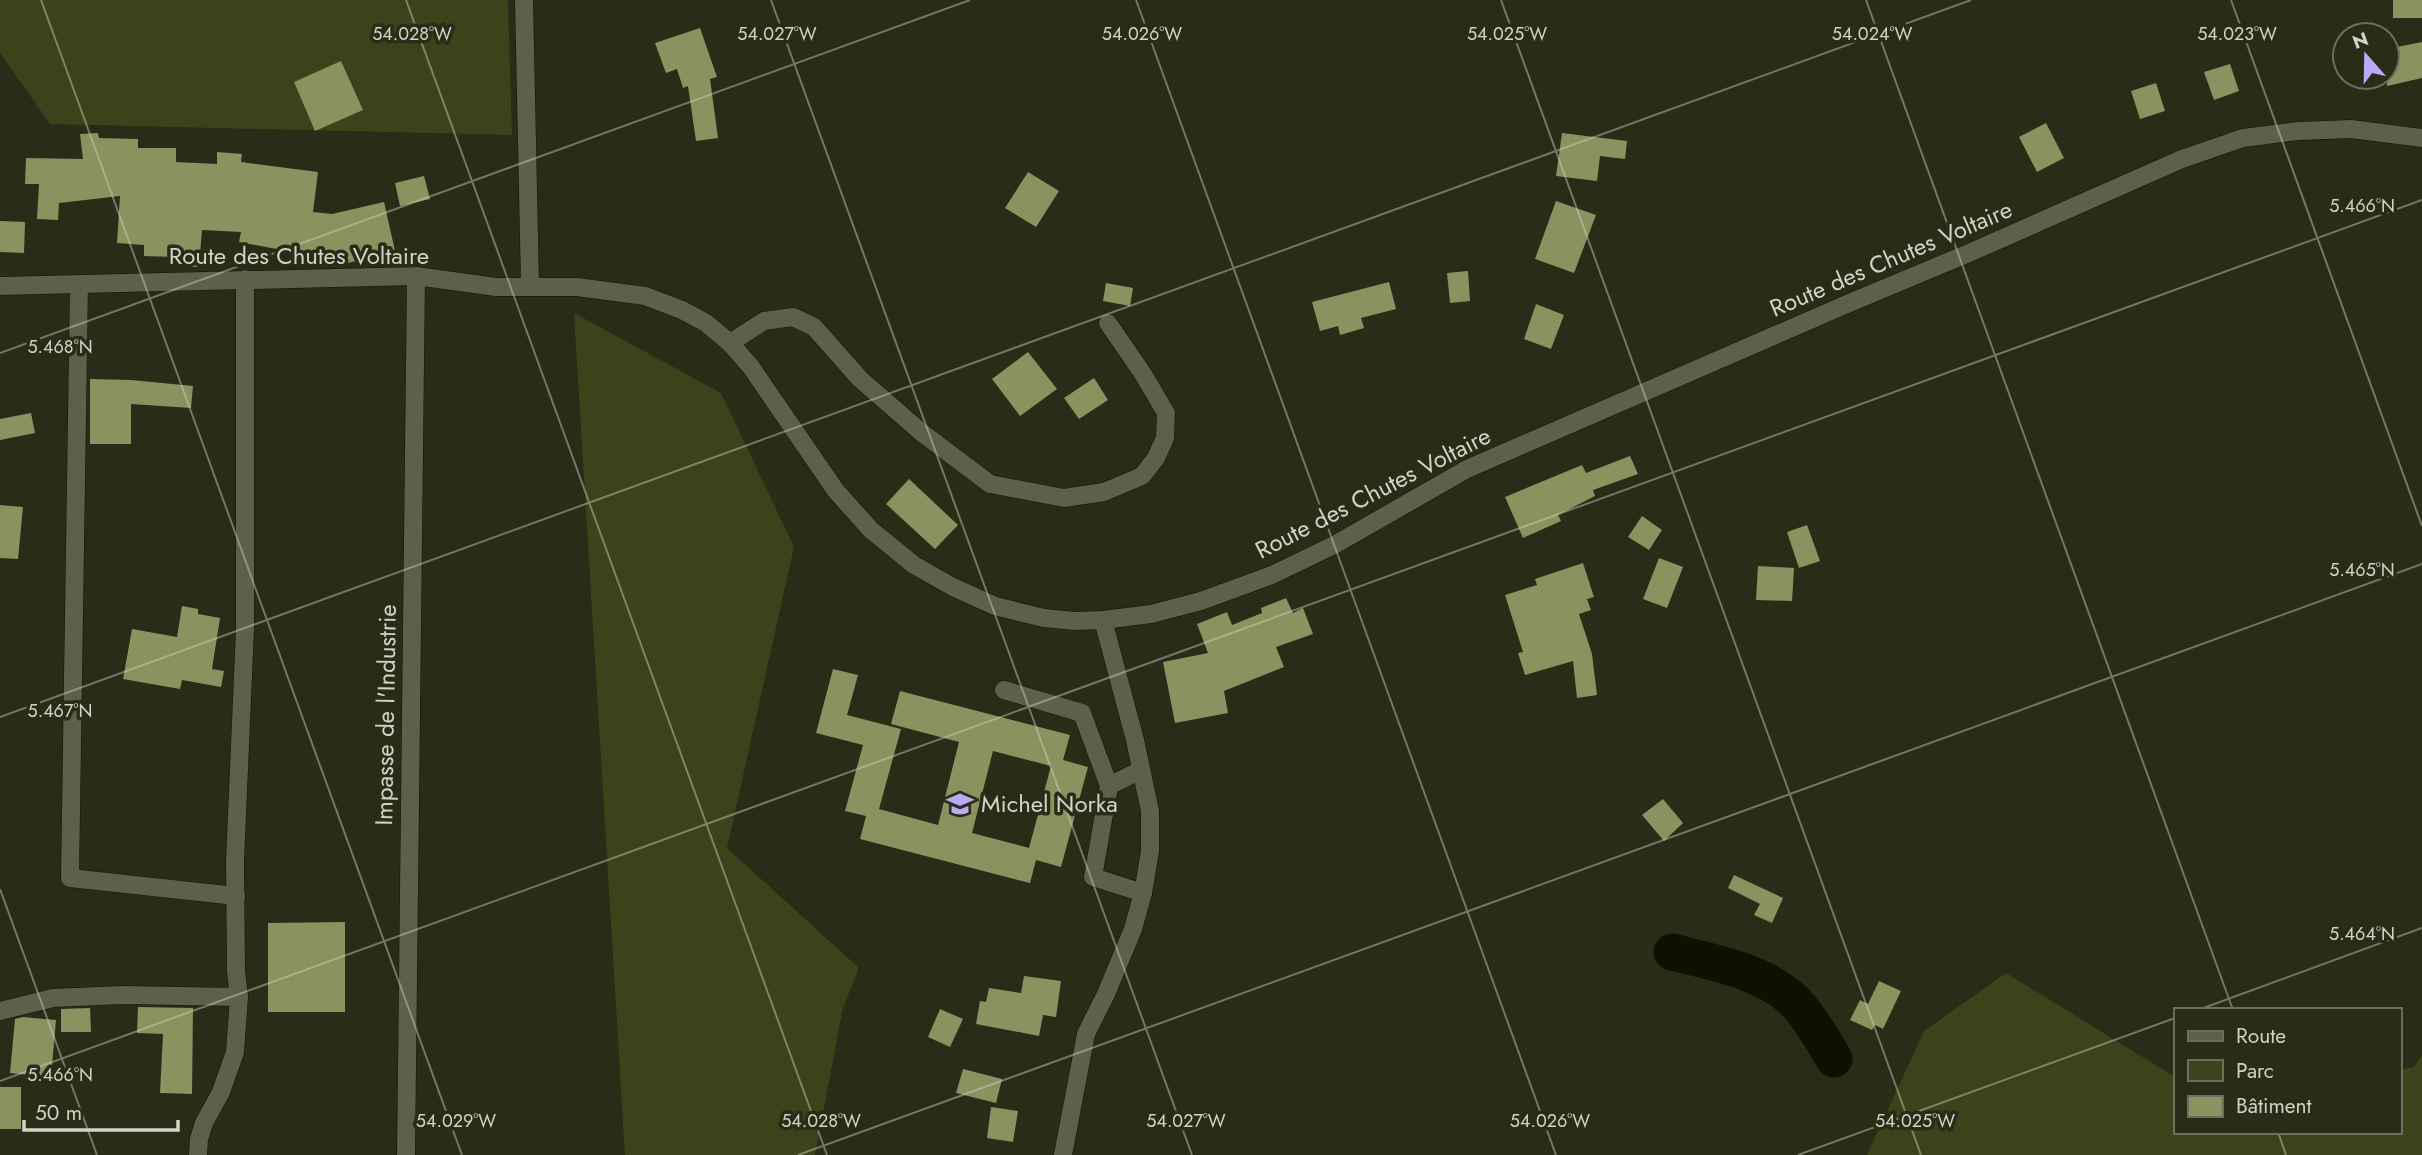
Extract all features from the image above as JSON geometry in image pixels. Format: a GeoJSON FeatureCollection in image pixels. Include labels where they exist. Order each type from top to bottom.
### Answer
{"type":"FeatureCollection","features":[{"type":"Feature","properties":{"kind":"street"},"geometry":{"type":"LineString","coordinates":[[524,0],[530,285]]}},
{"type":"Feature","properties":{"kind":"street","name":"Route des Chutes Voltaire"},"geometry":{"type":"LineString","coordinates":[[0,286],[416,276],[496,287],[577,287],[645,296],[682,310],[706,323],[730,343],[751,367],[836,491],[871,530],[914,565],[995,606],[1044,618],[1104,620],[1151,614],[1201,601],[1272,575],[1336,544],[1467,469],[2182,159],[2243,138],[2298,131],[2351,129],[2422,138]]}},
{"type":"Feature","properties":{"kind":"street","name":"Impasse de l'Industrie"},"geometry":{"type":"LineString","coordinates":[[405,1155],[416,276]]}},
{"type":"Feature","properties":{"kind":"street"},"geometry":{"type":"LineString","coordinates":[[198,1155],[204,1123],[221,1092],[235,1052],[239,997],[236,971],[235,861],[246,629],[245,279]]}},
{"type":"Feature","properties":{"kind":"street"},"geometry":{"type":"LineString","coordinates":[[79,284],[70,878],[236,896]]}},
{"type":"Feature","properties":{"kind":"street"},"geometry":{"type":"LineString","coordinates":[[730,343],[764,321],[793,317],[814,327],[860,379],[921,432],[989,484],[1064,498],[1104,492],[1142,476],[1156,458],[1165,438],[1166,413],[1108,323]]}},
{"type":"Feature","properties":{"kind":"street"},"geometry":{"type":"LineString","coordinates":[[1063,1155],[1086,1034],[1133,929],[1143,893],[1151,833],[1150,811],[1104,620]]}},
{"type":"Feature","properties":{"kind":"street"},"geometry":{"type":"LineString","coordinates":[[1004,690],[1082,713],[1109,786],[1093,877],[1143,893]]}},
{"type":"Feature","properties":{"kind":"street"},"geometry":{"type":"LineString","coordinates":[[1109,786],[1140,770]]}},
{"type":"Feature","properties":{"kind":"street"},"geometry":{"type":"LineString","coordinates":[[0,1011],[66,997],[239,997]]}},
{"type":"Feature","properties":{"kind":"green space"},"geometry":{"type":"Polygon","coordinates":[[[0,0],[508,0],[512,135],[50,124],[0,53],[0,0]]]}},
{"type":"Feature","properties":{"kind":"green space"},"geometry":{"type":"Polygon","coordinates":[[[574,313],[721,393],[794,547],[727,848],[859,968],[843,1008],[815,1155],[625,1155],[574,313]]]}},
{"type":"Feature","properties":{"kind":"green space"},"geometry":{"type":"Polygon","coordinates":[[[2006,973],[2174,1076],[2174,1134],[2401,1134],[2401,1070],[2414,1067],[2422,1055],[2422,1155],[1867,1155],[1924,1031],[2006,973]]]}},
{"type":"Feature","properties":{"kind":"building"},"geometry":{"type":"Polygon","coordinates":[[[2393,0],[2422,0],[2422,18],[2393,18],[2393,0]]]}},
{"type":"Feature","properties":{"kind":"building"},"geometry":{"type":"Polygon","coordinates":[[[700,28],[717,77],[710,79],[718,138],[696,141],[688,86],[683,88],[677,69],[666,73],[655,43],[700,28]]]}},
{"type":"Feature","properties":{"kind":"building"},"geometry":{"type":"Polygon","coordinates":[[[2422,42],[2422,78],[2401,83],[2401,46],[2422,42]]]}},
{"type":"Feature","properties":{"kind":"building"},"geometry":{"type":"Polygon","coordinates":[[[341,61],[363,110],[315,131],[294,82],[341,61]]]}},
{"type":"Feature","properties":{"kind":"building"},"geometry":{"type":"Polygon","coordinates":[[[2230,64],[2239,91],[2214,100],[2204,72],[2230,64]]]}},
{"type":"Feature","properties":{"kind":"building"},"geometry":{"type":"Polygon","coordinates":[[[2156,83],[2165,111],[2140,119],[2131,91],[2156,83]]]}},
{"type":"Feature","properties":{"kind":"building"},"geometry":{"type":"Polygon","coordinates":[[[2046,123],[2064,158],[2037,172],[2019,137],[2046,123]]]}},
{"type":"Feature","properties":{"kind":"building"},"geometry":{"type":"Polygon","coordinates":[[[98,133],[99,138],[138,139],[138,148],[176,148],[176,162],[217,164],[217,152],[242,154],[241,162],[318,172],[313,212],[332,214],[384,202],[395,251],[332,267],[297,262],[298,253],[239,242],[241,232],[202,230],[199,267],[174,266],[174,257],[144,256],[144,245],[117,243],[120,196],[59,203],[58,220],[37,219],[39,184],[25,184],[26,158],[83,159],[80,134],[98,133]]]}},
{"type":"Feature","properties":{"kind":"building"},"geometry":{"type":"Polygon","coordinates":[[[1562,133],[1627,141],[1625,159],[1600,156],[1597,181],[1556,176],[1562,133]]]}},
{"type":"Feature","properties":{"kind":"building"},"geometry":{"type":"Polygon","coordinates":[[[1028,172],[1059,191],[1036,227],[1005,208],[1028,172]]]}},
{"type":"Feature","properties":{"kind":"building"},"geometry":{"type":"Polygon","coordinates":[[[424,176],[430,199],[400,206],[395,183],[424,176]]]}},
{"type":"Feature","properties":{"kind":"building"},"geometry":{"type":"Polygon","coordinates":[[[1556,201],[1596,215],[1574,273],[1535,259],[1556,201]]]}},
{"type":"Feature","properties":{"kind":"building"},"geometry":{"type":"Polygon","coordinates":[[[0,221],[25,222],[24,253],[0,252],[0,221]]]}},
{"type":"Feature","properties":{"kind":"building"},"geometry":{"type":"Polygon","coordinates":[[[1468,271],[1470,301],[1450,303],[1447,273],[1468,271]]]}},
{"type":"Feature","properties":{"kind":"building"},"geometry":{"type":"Polygon","coordinates":[[[1389,282],[1396,309],[1361,318],[1364,328],[1340,335],[1338,326],[1320,331],[1312,302],[1389,282]]]}},
{"type":"Feature","properties":{"kind":"building"},"geometry":{"type":"Polygon","coordinates":[[[1106,283],[1133,288],[1130,306],[1103,301],[1106,283]]]}},
{"type":"Feature","properties":{"kind":"building"},"geometry":{"type":"Polygon","coordinates":[[[1536,304],[1564,315],[1551,349],[1524,339],[1536,304]]]}},
{"type":"Feature","properties":{"kind":"building"},"geometry":{"type":"Polygon","coordinates":[[[1028,352],[1057,389],[1020,416],[992,379],[1028,352]]]}},
{"type":"Feature","properties":{"kind":"building"},"geometry":{"type":"Polygon","coordinates":[[[1094,378],[1108,400],[1079,419],[1064,398],[1094,378]]]}},
{"type":"Feature","properties":{"kind":"building"},"geometry":{"type":"Polygon","coordinates":[[[90,379],[193,386],[191,408],[131,404],[131,444],[90,444],[90,379]]]}},
{"type":"Feature","properties":{"kind":"building"},"geometry":{"type":"Polygon","coordinates":[[[31,413],[35,433],[0,440],[0,419],[31,413]]]}},
{"type":"Feature","properties":{"kind":"building"},"geometry":{"type":"Polygon","coordinates":[[[1630,456],[1638,474],[1593,490],[1595,496],[1558,515],[1561,521],[1523,538],[1505,497],[1582,465],[1586,473],[1630,456]]]}},
{"type":"Feature","properties":{"kind":"building"},"geometry":{"type":"Polygon","coordinates":[[[909,479],[958,525],[935,549],[886,504],[909,479]]]}},
{"type":"Feature","properties":{"kind":"building"},"geometry":{"type":"Polygon","coordinates":[[[0,505],[23,507],[18,559],[0,558],[0,505]]]}},
{"type":"Feature","properties":{"kind":"building"},"geometry":{"type":"Polygon","coordinates":[[[1642,516],[1662,530],[1649,550],[1628,537],[1642,516]]]}},
{"type":"Feature","properties":{"kind":"building"},"geometry":{"type":"Polygon","coordinates":[[[1807,525],[1820,561],[1799,568],[1787,532],[1807,525]]]}},
{"type":"Feature","properties":{"kind":"building"},"geometry":{"type":"Polygon","coordinates":[[[1659,558],[1683,567],[1667,608],[1643,599],[1659,558]]]}},
{"type":"Feature","properties":{"kind":"building"},"geometry":{"type":"Polygon","coordinates":[[[1583,563],[1594,597],[1587,599],[1591,610],[1579,614],[1592,654],[1597,695],[1577,698],[1573,661],[1525,675],[1518,653],[1523,652],[1505,595],[1537,585],[1535,579],[1583,563]]]}},
{"type":"Feature","properties":{"kind":"building"},"geometry":{"type":"Polygon","coordinates":[[[1758,566],[1794,568],[1792,601],[1756,600],[1758,566]]]}},
{"type":"Feature","properties":{"kind":"building"},"geometry":{"type":"Polygon","coordinates":[[[1286,598],[1293,613],[1303,608],[1313,634],[1276,647],[1284,667],[1224,691],[1228,713],[1175,723],[1163,662],[1208,653],[1197,624],[1227,612],[1232,625],[1262,613],[1261,608],[1286,598]]]}},
{"type":"Feature","properties":{"kind":"building"},"geometry":{"type":"Polygon","coordinates":[[[182,606],[198,609],[198,614],[220,618],[212,669],[224,671],[221,687],[182,680],[180,689],[123,679],[132,629],[177,637],[182,606]]]}},
{"type":"Feature","properties":{"kind":"building"},"geometry":{"type":"Polygon","coordinates":[[[833,669],[858,675],[847,715],[901,729],[879,809],[938,825],[959,742],[891,724],[900,691],[1070,735],[1063,760],[1088,767],[1061,867],[1036,860],[1030,883],[860,839],[866,816],[845,811],[863,745],[816,733],[833,669]],[[993,751],[972,833],[1029,848],[1051,766],[993,751]]]}},
{"type":"Feature","properties":{"kind":"building"},"geometry":{"type":"Polygon","coordinates":[[[1663,799],[1683,823],[1664,841],[1642,815],[1663,799]]]}},
{"type":"Feature","properties":{"kind":"building"},"geometry":{"type":"Polygon","coordinates":[[[1734,875],[1783,898],[1772,923],[1754,915],[1760,904],[1728,888],[1734,875]]]}},
{"type":"Feature","properties":{"kind":"building"},"geometry":{"type":"Polygon","coordinates":[[[345,922],[345,1012],[268,1012],[268,923],[345,922]]]}},
{"type":"Feature","properties":{"kind":"building"},"geometry":{"type":"Polygon","coordinates":[[[1024,976],[1061,981],[1056,1017],[1043,1015],[1039,1036],[976,1024],[980,1001],[986,1002],[989,988],[1021,993],[1024,976]]]}},
{"type":"Feature","properties":{"kind":"building"},"geometry":{"type":"Polygon","coordinates":[[[1879,981],[1901,991],[1883,1029],[1875,1025],[1872,1030],[1850,1020],[1860,1000],[1868,1004],[1879,981]]]}},
{"type":"Feature","properties":{"kind":"building"},"geometry":{"type":"Polygon","coordinates":[[[138,1007],[193,1008],[192,1094],[160,1093],[163,1034],[137,1033],[138,1007]]]}},
{"type":"Feature","properties":{"kind":"building"},"geometry":{"type":"Polygon","coordinates":[[[90,1008],[91,1032],[61,1032],[61,1009],[90,1008]]]}},
{"type":"Feature","properties":{"kind":"building"},"geometry":{"type":"Polygon","coordinates":[[[940,1009],[963,1019],[950,1047],[928,1037],[940,1009]]]}},
{"type":"Feature","properties":{"kind":"building"},"geometry":{"type":"Polygon","coordinates":[[[23,1017],[56,1020],[51,1077],[10,1073],[15,1019],[23,1017]]]}},
{"type":"Feature","properties":{"kind":"building"},"geometry":{"type":"Polygon","coordinates":[[[963,1069],[1002,1079],[996,1103],[956,1093],[963,1069]]]}},
{"type":"Feature","properties":{"kind":"building"},"geometry":{"type":"Polygon","coordinates":[[[0,1087],[21,1087],[21,1129],[0,1129],[0,1087]]]}},
{"type":"Feature","properties":{"kind":"building"},"geometry":{"type":"Polygon","coordinates":[[[991,1107],[1018,1111],[1013,1142],[987,1138],[991,1107]]]}},
{"type":"Feature","properties":{"kind":"waterway"},"geometry":{"type":"LineString","coordinates":[[1672,952],[1734,968],[1777,988],[1802,1010],[1834,1059]]}},
{"type":"Feature","properties":{"kind":"place","name":"Michel Norka"},"geometry":{"type":"Point","coordinates":[960,804]}}]}
